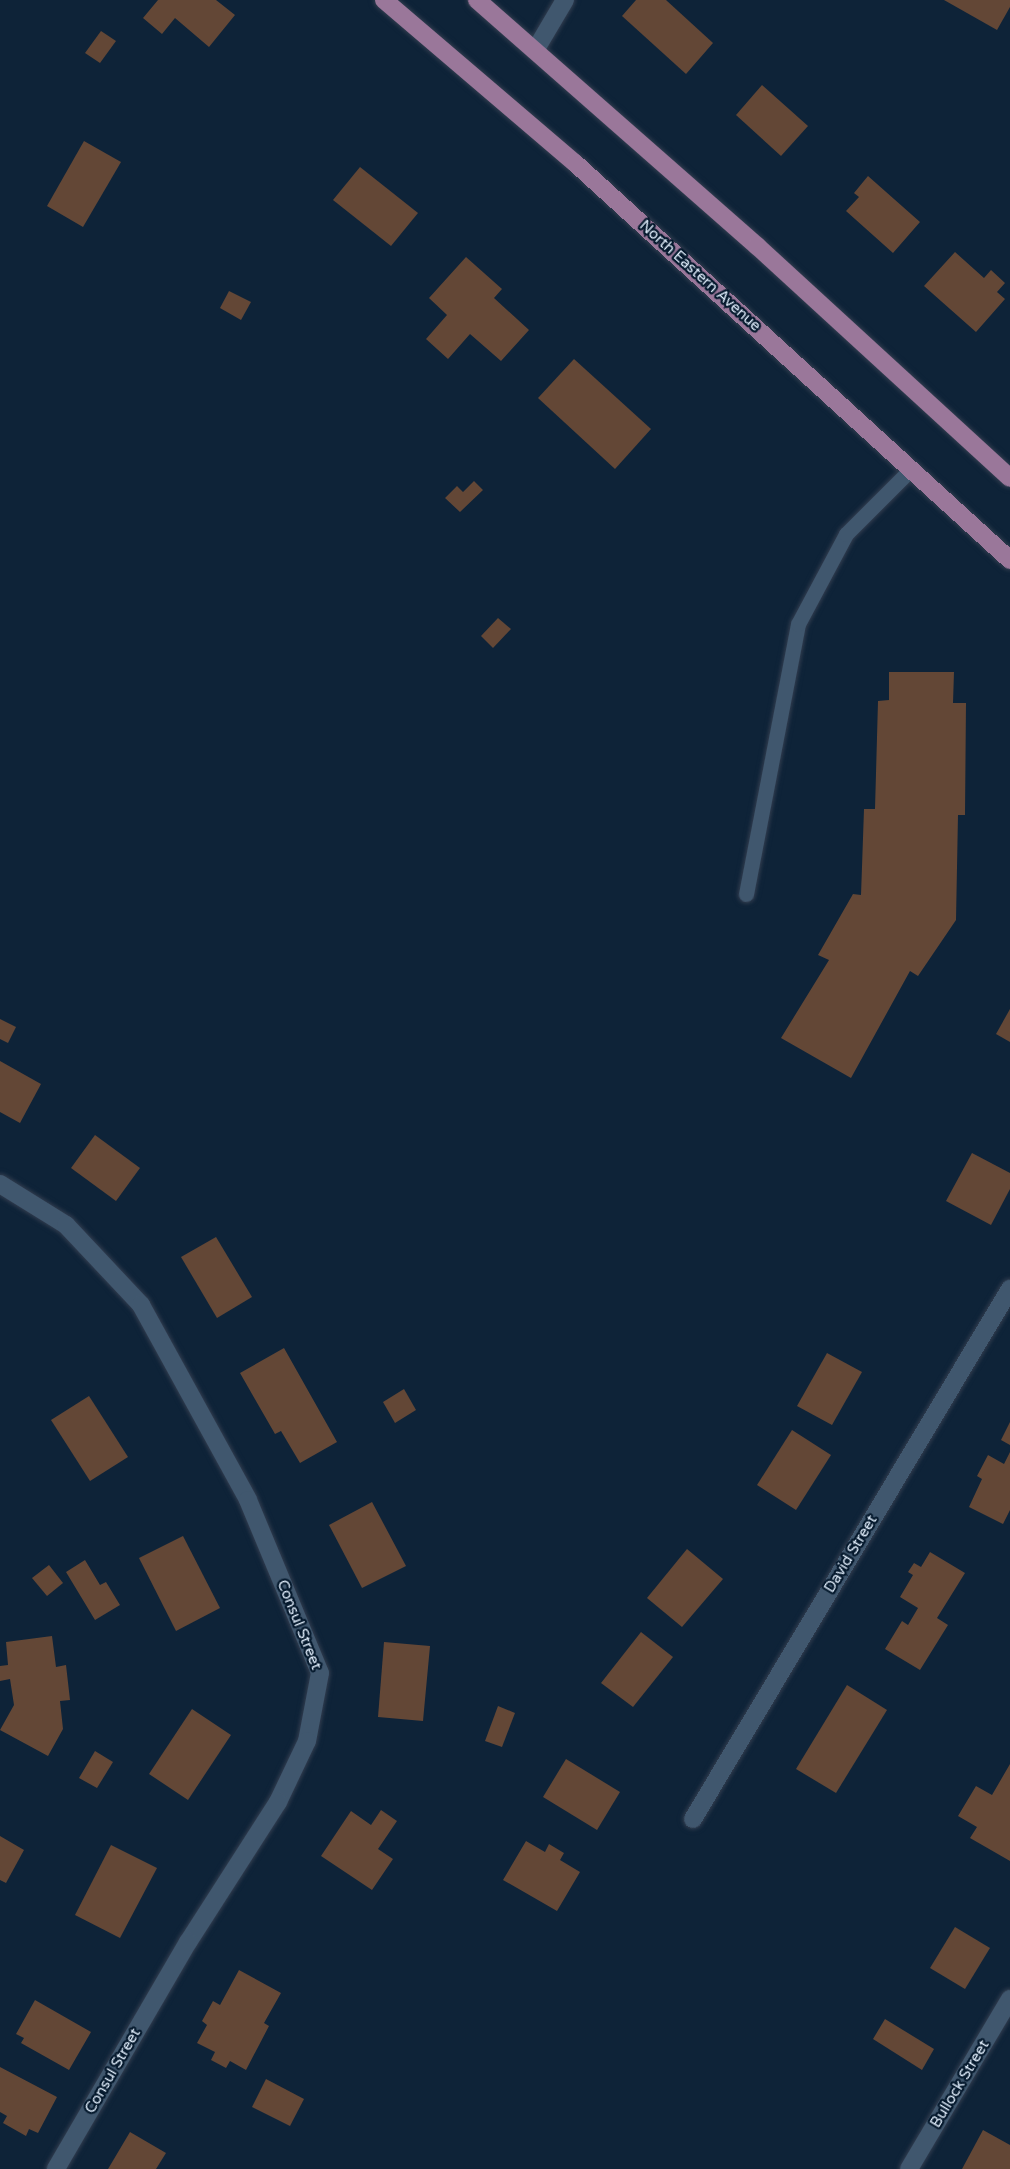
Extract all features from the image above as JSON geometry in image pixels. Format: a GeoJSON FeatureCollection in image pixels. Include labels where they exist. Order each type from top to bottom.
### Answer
{"type":"FeatureCollection","features":[{"type":"Feature","properties":{"kind":"main road","name":"North Eastern Avenue"},"geometry":{"type":"LineString","coordinates":[[384,0],[575,163],[1010,560]]}},
{"type":"Feature","properties":{"kind":"main road"},"geometry":{"type":"LineString","coordinates":[[477,0],[536,49],[757,246],[1010,478]]}},
{"type":"Feature","properties":{"kind":"street"},"geometry":{"type":"LineString","coordinates":[[536,49],[565,0]]}},
{"type":"Feature","properties":{"kind":"street","name":"Consul Street"},"geometry":{"type":"LineString","coordinates":[[0,1184],[66,1225],[141,1305],[248,1500],[320,1673],[307,1741],[278,1802],[188,1942],[56,2169]]}},
{"type":"Feature","properties":{"kind":"street","name":"David Street"},"geometry":{"type":"LineString","coordinates":[[693,1819],[1010,1289]]}},
{"type":"Feature","properties":{"kind":"street","name":"Bullock Street"},"geometry":{"type":"LineString","coordinates":[[909,2169],[1010,1999]]}},
{"type":"Feature","properties":{"kind":"lane"},"geometry":{"type":"LineString","coordinates":[[746,894],[798,624],[846,534],[911,469]]}},
{"type":"Feature","properties":{"kind":"building"},"geometry":{"type":"Polygon","coordinates":[[[158,0],[216,0],[235,15],[209,47],[175,18],[162,34],[143,18],[158,0]]]}},
{"type":"Feature","properties":{"kind":"building"},"geometry":{"type":"Polygon","coordinates":[[[636,0],[666,0],[713,43],[686,74],[622,16],[636,0]]]}},
{"type":"Feature","properties":{"kind":"building"},"geometry":{"type":"Polygon","coordinates":[[[944,0],[1010,0],[1010,7],[997,30],[944,0]]]}},
{"type":"Feature","properties":{"kind":"building"},"geometry":{"type":"Polygon","coordinates":[[[101,31],[116,41],[100,63],[85,53],[101,31]]]}},
{"type":"Feature","properties":{"kind":"building"},"geometry":{"type":"Polygon","coordinates":[[[762,85],[808,126],[781,156],[736,115],[762,85]]]}},
{"type":"Feature","properties":{"kind":"building"},"geometry":{"type":"Polygon","coordinates":[[[84,141],[121,162],[83,227],[47,206],[84,141]]]}},
{"type":"Feature","properties":{"kind":"building"},"geometry":{"type":"Polygon","coordinates":[[[360,167],[418,213],[391,246],[333,200],[360,167]]]}},
{"type":"Feature","properties":{"kind":"building"},"geometry":{"type":"Polygon","coordinates":[[[868,176],[920,222],[893,253],[846,211],[859,197],[854,193],[868,176]]]}},
{"type":"Feature","properties":{"kind":"building"},"geometry":{"type":"Polygon","coordinates":[[[955,252],[984,278],[991,270],[1005,283],[997,292],[1005,299],[976,332],[924,286],[955,252]]]}},
{"type":"Feature","properties":{"kind":"building"},"geometry":{"type":"Polygon","coordinates":[[[466,257],[502,289],[494,298],[529,330],[501,361],[470,334],[448,359],[426,339],[447,315],[429,298],[466,257]]]}},
{"type":"Feature","properties":{"kind":"building"},"geometry":{"type":"Polygon","coordinates":[[[229,291],[251,302],[241,320],[220,308],[229,291]]]}},
{"type":"Feature","properties":{"kind":"building"},"geometry":{"type":"Polygon","coordinates":[[[574,359],[651,429],[615,469],[538,398],[574,359]]]}},
{"type":"Feature","properties":{"kind":"building"},"geometry":{"type":"Polygon","coordinates":[[[474,481],[483,490],[460,512],[445,498],[457,486],[463,492],[474,481]]]}},
{"type":"Feature","properties":{"kind":"building"},"geometry":{"type":"Polygon","coordinates":[[[498,618],[511,629],[493,648],[481,636],[498,618]]]}},
{"type":"Feature","properties":{"kind":"building"},"geometry":{"type":"Polygon","coordinates":[[[889,672],[954,672],[953,703],[966,703],[965,815],[958,815],[956,920],[918,976],[910,971],[851,1078],[781,1038],[829,960],[818,955],[853,894],[861,895],[864,809],[875,809],[878,701],[889,700],[889,672]]]}},
{"type":"Feature","properties":{"kind":"building"},"geometry":{"type":"Polygon","coordinates":[[[1010,1009],[1010,1042],[996,1034],[1010,1009]]]}},
{"type":"Feature","properties":{"kind":"building"},"geometry":{"type":"Polygon","coordinates":[[[0,1019],[16,1027],[8,1043],[0,1039],[0,1019]]]}},
{"type":"Feature","properties":{"kind":"building"},"geometry":{"type":"Polygon","coordinates":[[[0,1061],[41,1084],[20,1123],[0,1112],[0,1061]]]}},
{"type":"Feature","properties":{"kind":"building"},"geometry":{"type":"Polygon","coordinates":[[[95,1135],[140,1168],[116,1201],[71,1168],[95,1135]]]}},
{"type":"Feature","properties":{"kind":"building"},"geometry":{"type":"Polygon","coordinates":[[[972,1153],[1010,1173],[1010,1189],[991,1225],[946,1201],[972,1153]]]}},
{"type":"Feature","properties":{"kind":"building"},"geometry":{"type":"Polygon","coordinates":[[[216,1237],[252,1297],[217,1318],[181,1257],[216,1237]]]}},
{"type":"Feature","properties":{"kind":"building"},"geometry":{"type":"Polygon","coordinates":[[[284,1348],[337,1442],[300,1463],[281,1431],[275,1434],[240,1373],[284,1348]]]}},
{"type":"Feature","properties":{"kind":"building"},"geometry":{"type":"Polygon","coordinates":[[[827,1353],[862,1372],[832,1425],[797,1406],[827,1353]]]}},
{"type":"Feature","properties":{"kind":"building"},"geometry":{"type":"Polygon","coordinates":[[[404,1389],[416,1410],[395,1423],[383,1402],[404,1389]]]}},
{"type":"Feature","properties":{"kind":"building"},"geometry":{"type":"Polygon","coordinates":[[[89,1396],[128,1457],[90,1481],[51,1420],[89,1396]]]}},
{"type":"Feature","properties":{"kind":"building"},"geometry":{"type":"Polygon","coordinates":[[[1010,1422],[1010,1445],[1001,1440],[1010,1422]]]}},
{"type":"Feature","properties":{"kind":"building"},"geometry":{"type":"Polygon","coordinates":[[[792,1430],[831,1455],[796,1510],[757,1485],[792,1430]]]}},
{"type":"Feature","properties":{"kind":"building"},"geometry":{"type":"Polygon","coordinates":[[[1010,1452],[1010,1510],[1003,1524],[969,1507],[982,1479],[977,1476],[988,1455],[1004,1464],[1010,1452]]]}},
{"type":"Feature","properties":{"kind":"building"},"geometry":{"type":"Polygon","coordinates":[[[372,1502],[406,1566],[362,1588],[329,1525],[372,1502]]]}},
{"type":"Feature","properties":{"kind":"building"},"geometry":{"type":"Polygon","coordinates":[[[183,1536],[220,1608],[176,1631],[139,1558],[183,1536]]]}},
{"type":"Feature","properties":{"kind":"building"},"geometry":{"type":"Polygon","coordinates":[[[687,1549],[723,1579],[682,1627],[647,1598],[687,1549]]]}},
{"type":"Feature","properties":{"kind":"building"},"geometry":{"type":"Polygon","coordinates":[[[930,1552],[965,1573],[937,1618],[948,1625],[920,1670],[885,1649],[902,1621],[908,1625],[918,1608],[900,1597],[913,1575],[908,1572],[914,1563],[921,1567],[930,1552]]]}},
{"type":"Feature","properties":{"kind":"building"},"geometry":{"type":"Polygon","coordinates":[[[85,1560],[100,1585],[106,1582],[120,1605],[95,1620],[66,1572],[85,1560]]]}},
{"type":"Feature","properties":{"kind":"building"},"geometry":{"type":"Polygon","coordinates":[[[49,1565],[63,1583],[47,1596],[32,1578],[49,1565]]]}},
{"type":"Feature","properties":{"kind":"building"},"geometry":{"type":"Polygon","coordinates":[[[641,1632],[673,1657],[633,1707],[601,1683],[641,1632]]]}},
{"type":"Feature","properties":{"kind":"building"},"geometry":{"type":"Polygon","coordinates":[[[52,1636],[56,1667],[66,1665],[70,1700],[60,1701],[63,1729],[48,1756],[0,1730],[14,1705],[10,1679],[0,1681],[0,1666],[8,1665],[6,1642],[52,1636]]]}},
{"type":"Feature","properties":{"kind":"building"},"geometry":{"type":"Polygon","coordinates":[[[384,1642],[430,1646],[423,1721],[378,1717],[384,1642]]]}},
{"type":"Feature","properties":{"kind":"building"},"geometry":{"type":"Polygon","coordinates":[[[847,1685],[887,1710],[836,1793],[796,1769],[847,1685]]]}},
{"type":"Feature","properties":{"kind":"building"},"geometry":{"type":"Polygon","coordinates":[[[498,1706],[515,1713],[502,1747],[485,1741],[498,1706]]]}},
{"type":"Feature","properties":{"kind":"building"},"geometry":{"type":"Polygon","coordinates":[[[192,1709],[231,1735],[188,1800],[149,1774],[192,1709]]]}},
{"type":"Feature","properties":{"kind":"building"},"geometry":{"type":"Polygon","coordinates":[[[95,1751],[113,1762],[97,1788],[79,1778],[95,1751]]]}},
{"type":"Feature","properties":{"kind":"building"},"geometry":{"type":"Polygon","coordinates":[[[566,1759],[620,1792],[597,1830],[543,1797],[566,1759]]]}},
{"type":"Feature","properties":{"kind":"building"},"geometry":{"type":"Polygon","coordinates":[[[1010,1764],[1010,1861],[970,1838],[977,1827],[958,1816],[976,1786],[992,1795],[1010,1764]]]}},
{"type":"Feature","properties":{"kind":"building"},"geometry":{"type":"Polygon","coordinates":[[[381,1810],[397,1821],[378,1849],[393,1859],[372,1890],[321,1856],[351,1811],[371,1825],[381,1810]]]}},
{"type":"Feature","properties":{"kind":"building"},"geometry":{"type":"Polygon","coordinates":[[[0,1836],[24,1850],[6,1883],[0,1880],[0,1836]]]}},
{"type":"Feature","properties":{"kind":"building"},"geometry":{"type":"Polygon","coordinates":[[[526,1841],[545,1852],[549,1844],[564,1853],[560,1860],[580,1872],[557,1911],[503,1880],[526,1841]]]}},
{"type":"Feature","properties":{"kind":"building"},"geometry":{"type":"Polygon","coordinates":[[[111,1845],[157,1868],[120,1938],[75,1915],[111,1845]]]}},
{"type":"Feature","properties":{"kind":"building"},"geometry":{"type":"Polygon","coordinates":[[[955,1927],[990,1948],[965,1989],[930,1968],[955,1927]]]}},
{"type":"Feature","properties":{"kind":"building"},"geometry":{"type":"Polygon","coordinates":[[[239,1970],[281,1993],[264,2023],[269,2026],[246,2070],[230,2061],[226,2068],[211,2060],[215,2052],[197,2043],[207,2025],[202,2021],[213,2001],[220,2005],[239,1970]]]}},
{"type":"Feature","properties":{"kind":"building"},"geometry":{"type":"Polygon","coordinates":[[[35,2000],[91,2032],[69,2070],[21,2043],[24,2038],[16,2034],[35,2000]]]}},
{"type":"Feature","properties":{"kind":"building"},"geometry":{"type":"Polygon","coordinates":[[[885,2019],[934,2049],[922,2070],[873,2039],[885,2019]]]}},
{"type":"Feature","properties":{"kind":"building"},"geometry":{"type":"Polygon","coordinates":[[[0,2067],[57,2097],[38,2133],[29,2129],[26,2136],[3,2123],[7,2116],[0,2112],[0,2067]]]}},
{"type":"Feature","properties":{"kind":"building"},"geometry":{"type":"Polygon","coordinates":[[[266,2079],[304,2099],[290,2126],[252,2107],[266,2079]]]}},
{"type":"Feature","properties":{"kind":"building"},"geometry":{"type":"Polygon","coordinates":[[[983,2130],[1010,2145],[1010,2169],[962,2169],[983,2130]]]}},
{"type":"Feature","properties":{"kind":"building"},"geometry":{"type":"Polygon","coordinates":[[[130,2132],[166,2153],[156,2169],[108,2169],[130,2132]]]}}]}
